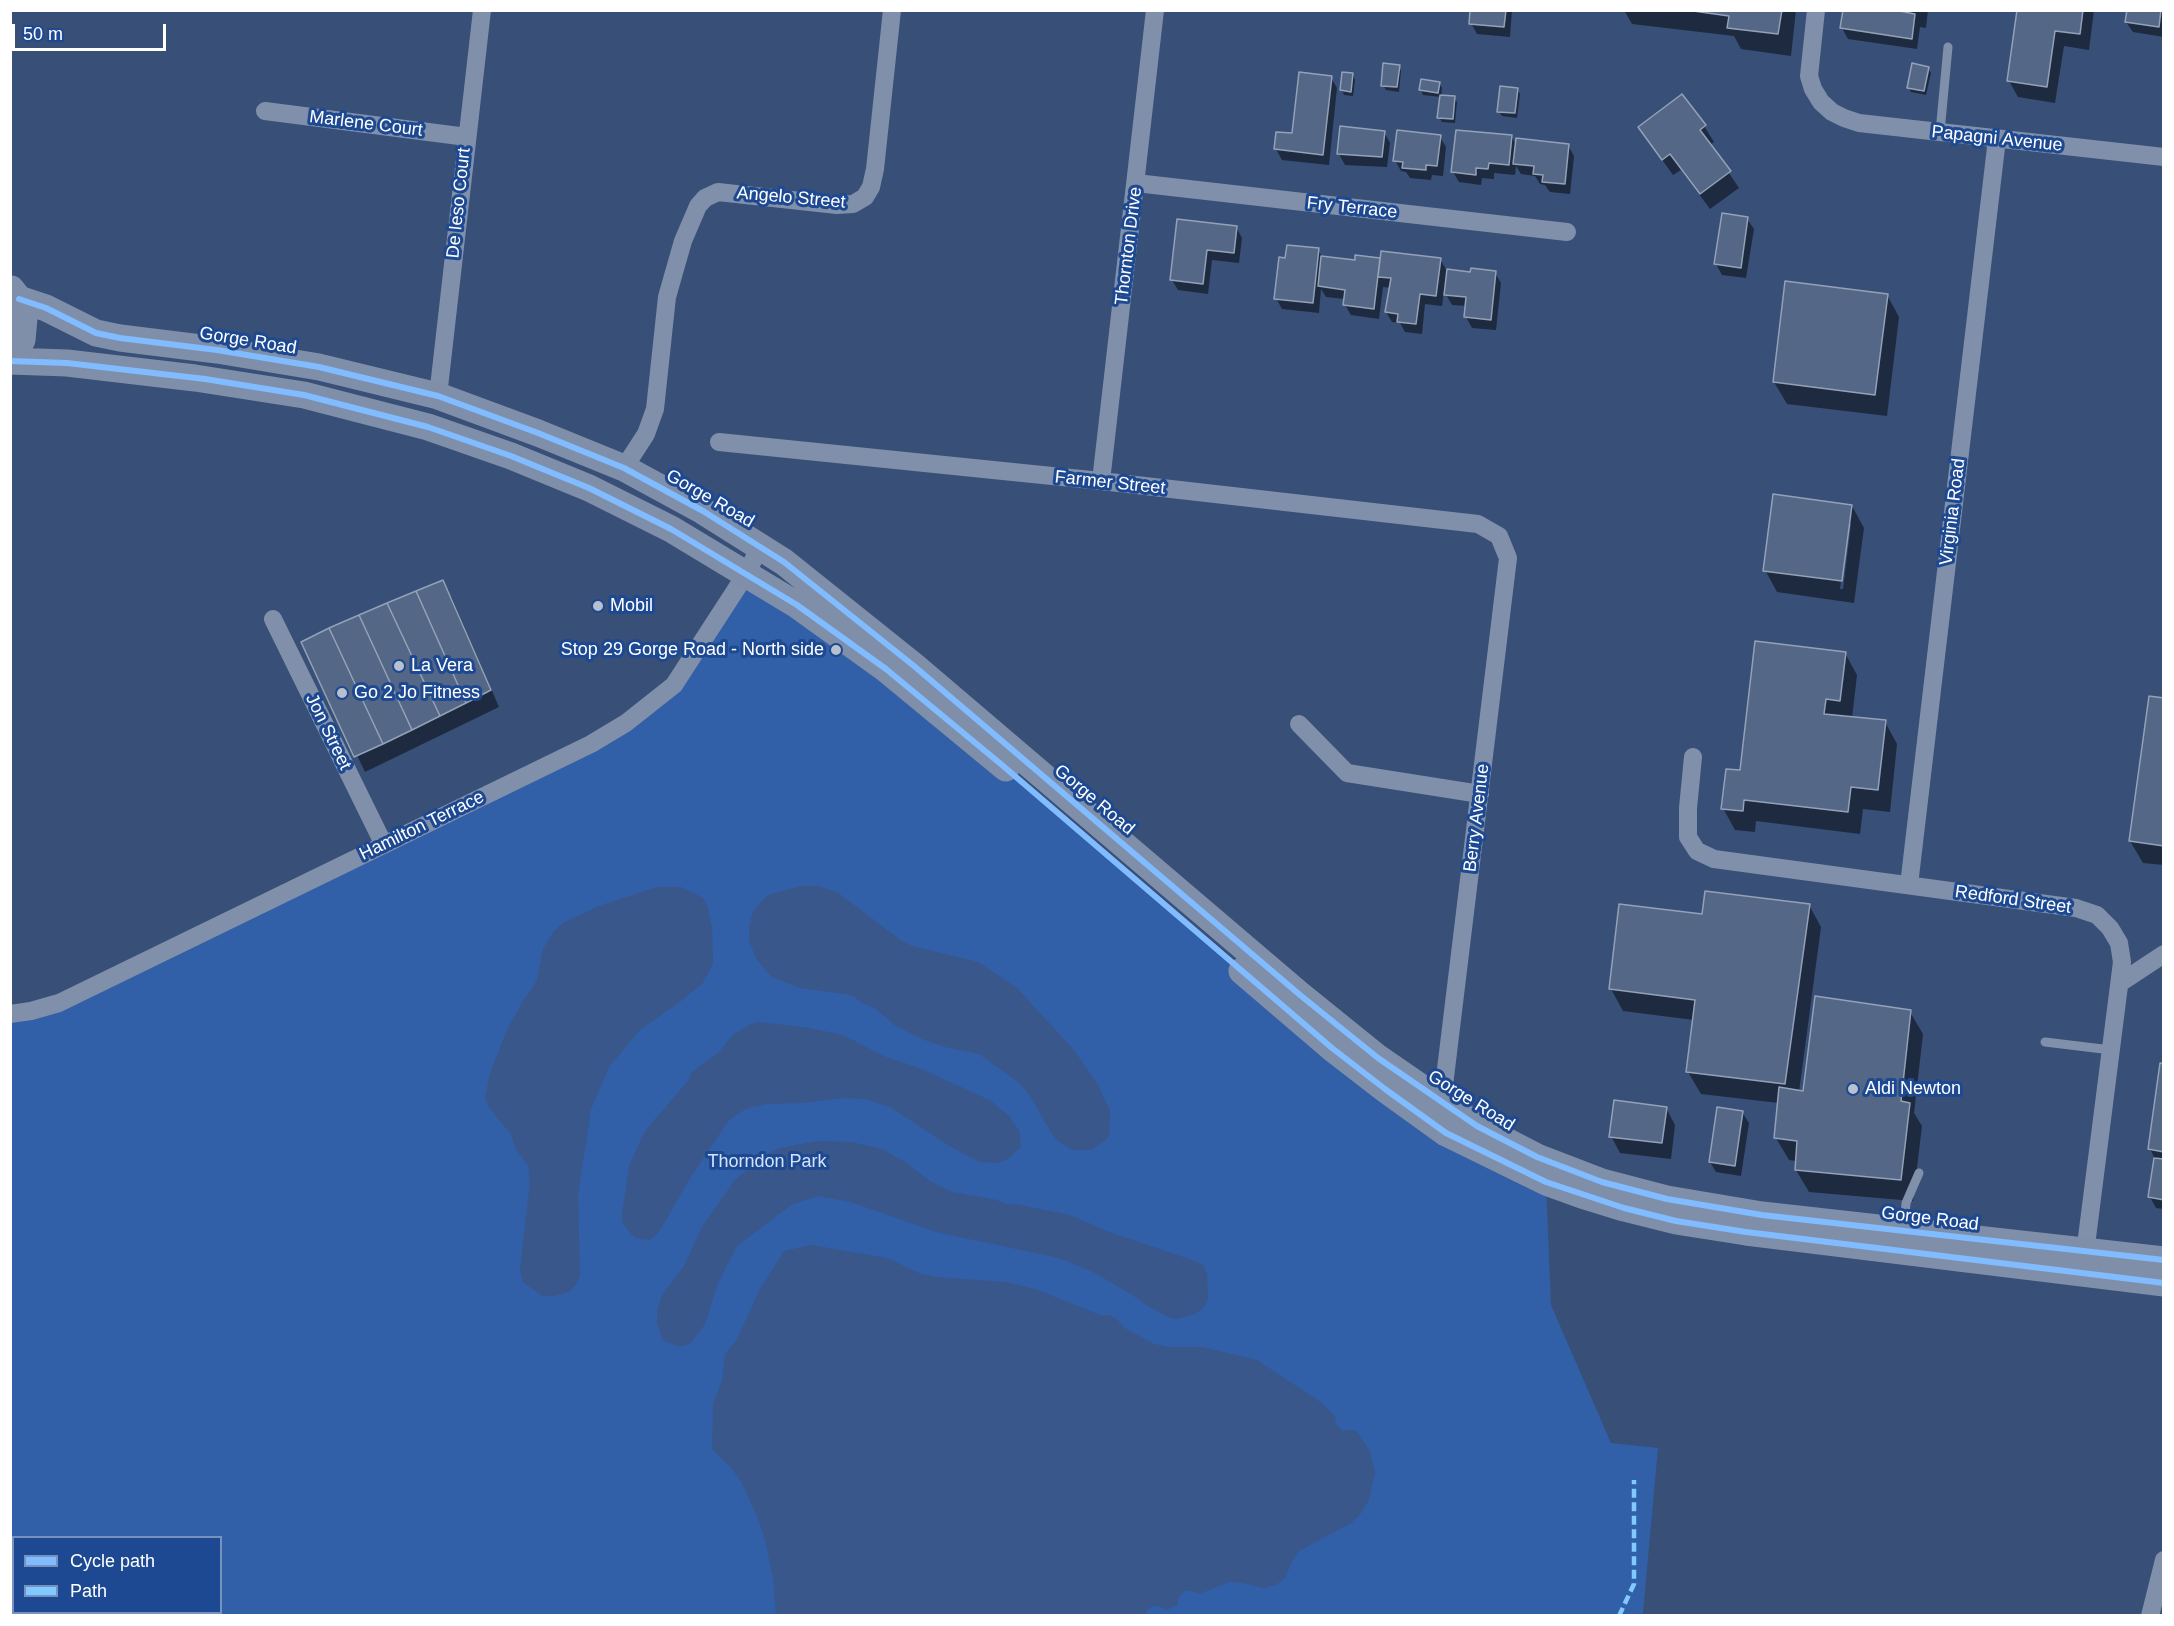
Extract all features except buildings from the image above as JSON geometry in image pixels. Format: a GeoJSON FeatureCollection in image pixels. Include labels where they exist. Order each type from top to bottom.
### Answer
{"type":"FeatureCollection","features":[{"type":"Feature","properties":{"kind":"main road","name":"Gorge Road"},"geometry":{"type":"LineString","coordinates":[[15,294],[96,333],[319,367],[438,396],[624,468],[703,511],[760,546],[816,587],[914,666],[1378,1058],[1477,1126],[1537,1157],[1602,1182],[1667,1199],[1762,1215],[1904,1231],[2084,1262],[2163,1283]]}},
{"type":"Feature","properties":{"kind":"main road"},"geometry":{"type":"LineString","coordinates":[[10,360],[24,332],[24,318],[15,294]]}},
{"type":"Feature","properties":{"kind":"main road","name":"Gorge Road"},"geometry":{"type":"LineString","coordinates":[[10,360],[67,363],[304,395],[428,427],[511,456],[589,488],[671,529],[797,605],[886,669],[1332,1047],[1385,1089],[1446,1133],[1546,1182],[1624,1209],[1676,1221],[1746,1232],[2084,1262],[2163,1260]]}},
{"type":"Feature","properties":{"kind":"street","name":"De Ieso Court"},"geometry":{"type":"LineString","coordinates":[[438,396],[482,10]]}},
{"type":"Feature","properties":{"kind":"street","name":"Angelo Street"},"geometry":{"type":"LineString","coordinates":[[624,468],[646,434],[655,409],[667,297],[683,241],[698,206],[705,198],[718,192],[837,205],[853,204],[865,197],[871,187],[875,169],[892,10]]}},
{"type":"Feature","properties":{"kind":"street","name":"Thornton Drive"},"geometry":{"type":"LineString","coordinates":[[1101,481],[1155,10]]}},
{"type":"Feature","properties":{"kind":"street","name":"Papagni Avenue"},"geometry":{"type":"LineString","coordinates":[[1816,10],[1809,76],[1813,89],[1821,102],[1832,112],[1858,123],[2163,157]]}},
{"type":"Feature","properties":{"kind":"street","name":"Marlene Court"},"geometry":{"type":"LineString","coordinates":[[266,111],[467,137]]}},
{"type":"Feature","properties":{"kind":"street","name":"Virginia Road"},"geometry":{"type":"LineString","coordinates":[[1909,885],[1997,139]]}},
{"type":"Feature","properties":{"kind":"street","name":"Fry Terrace"},"geometry":{"type":"LineString","coordinates":[[1136,183],[1567,232]]}},
{"type":"Feature","properties":{"kind":"street","name":"Farmer Street"},"geometry":{"type":"LineString","coordinates":[[719,442],[1101,481],[1478,524],[1499,536]]}},
{"type":"Feature","properties":{"kind":"street","name":"Berry Avenue"},"geometry":{"type":"LineString","coordinates":[[1442,1102],[1508,558],[1499,536]]}},
{"type":"Feature","properties":{"kind":"street","name":"Hamilton Terrace"},"geometry":{"type":"LineString","coordinates":[[10,1014],[59,1003],[591,744],[633,718],[674,685],[746,574],[760,546]]}},
{"type":"Feature","properties":{"kind":"street","name":"Jon Street"},"geometry":{"type":"LineString","coordinates":[[273,619],[384,845]]}},
{"type":"Feature","properties":{"kind":"street"},"geometry":{"type":"LineString","coordinates":[[1299,724],[1347,773],[1480,794]]}},
{"type":"Feature","properties":{"kind":"street","name":"Redford Street"},"geometry":{"type":"LineString","coordinates":[[1694,757],[1688,808],[1688,837],[1697,851],[1714,859],[2076,908],[2097,915],[2110,928],[2119,943],[2120,983],[2084,1262]]}},
{"type":"Feature","properties":{"kind":"street"},"geometry":{"type":"LineString","coordinates":[[2120,983],[2163,954]]}},
{"type":"Feature","properties":{"kind":"street"},"geometry":{"type":"LineString","coordinates":[[2150,1616],[2163,1560]]}},
{"type":"Feature","properties":{"kind":"lane"},"geometry":{"type":"LineString","coordinates":[[1940,132],[1948,48]]}},
{"type":"Feature","properties":{"kind":"lane"},"geometry":{"type":"LineString","coordinates":[[2045,1042],[2111,1050]]}},
{"type":"Feature","properties":{"kind":"lane"},"geometry":{"type":"LineString","coordinates":[[1904,1231],[1906,1203],[1919,1173]]}},
{"type":"Feature","properties":{"kind":"green space","name":"Thorndon Park"},"geometry":{"type":"Polygon","coordinates":[[[746,574],[1002,765],[1332,1048],[1546,1182],[1551,1305],[1611,1443],[1658,1448],[1643,1613],[1638,1616],[11,1615],[10,1014],[31,1011],[648,707],[746,574]]]}},
{"type":"Feature","properties":{"kind":"shaded area"},"geometry":{"type":"Polygon","coordinates":[[[801,886],[818,886],[837,892],[899,939],[912,946],[978,962],[1017,988],[1074,1050],[1098,1085],[1110,1111],[1109,1135],[1106,1140],[1091,1150],[1072,1150],[1055,1139],[1030,1096],[1018,1082],[979,1054],[945,1047],[919,1038],[893,1024],[875,1008],[862,1003],[853,996],[800,988],[772,977],[757,960],[749,941],[753,911],[768,895],[801,886]]]}},
{"type":"Feature","properties":{"kind":"shaded area"},"geometry":{"type":"Polygon","coordinates":[[[657,887],[681,887],[703,898],[707,904],[712,927],[713,964],[703,983],[640,1030],[609,1067],[591,1109],[578,1195],[580,1276],[576,1285],[568,1292],[554,1296],[542,1296],[523,1282],[520,1269],[530,1182],[528,1165],[517,1151],[510,1133],[490,1109],[485,1098],[490,1073],[507,1030],[537,980],[543,949],[553,932],[563,923],[599,906],[657,887]]]}},
{"type":"Feature","properties":{"kind":"shaded area"},"geometry":{"type":"Polygon","coordinates":[[[759,1022],[843,1035],[886,1057],[919,1068],[991,1101],[1009,1116],[1020,1132],[1021,1147],[1008,1159],[996,1163],[980,1162],[951,1147],[890,1107],[864,1099],[843,1098],[752,1107],[729,1120],[692,1175],[659,1232],[650,1240],[635,1238],[623,1224],[622,1215],[629,1166],[645,1131],[687,1082],[692,1072],[719,1052],[734,1034],[759,1022]]]}},
{"type":"Feature","properties":{"kind":"shaded area"},"geometry":{"type":"Polygon","coordinates":[[[817,1141],[851,1142],[882,1149],[905,1162],[930,1181],[952,1192],[1070,1215],[1109,1232],[1192,1260],[1203,1265],[1207,1274],[1208,1299],[1203,1308],[1195,1314],[1176,1319],[1168,1317],[1095,1273],[1059,1258],[936,1232],[851,1202],[818,1196],[791,1205],[737,1246],[718,1283],[705,1324],[692,1342],[684,1346],[677,1346],[663,1340],[657,1323],[657,1311],[662,1295],[684,1266],[702,1227],[734,1181],[757,1161],[776,1149],[817,1141]]]}},
{"type":"Feature","properties":{"kind":"shaded area"},"geometry":{"type":"Polygon","coordinates":[[[811,1245],[887,1258],[921,1274],[1005,1282],[1035,1289],[1100,1315],[1109,1315],[1118,1320],[1123,1327],[1154,1344],[1169,1347],[1202,1347],[1257,1360],[1322,1403],[1335,1416],[1336,1424],[1342,1431],[1355,1430],[1361,1437],[1370,1452],[1375,1473],[1369,1500],[1359,1516],[1351,1523],[1299,1551],[1285,1578],[1276,1585],[1264,1588],[1229,1582],[1199,1594],[1185,1591],[1178,1598],[1178,1605],[1166,1610],[1153,1606],[1145,1615],[776,1615],[773,1578],[758,1519],[742,1483],[712,1449],[713,1403],[722,1381],[725,1354],[736,1341],[760,1289],[784,1251],[811,1245]]]}},
{"type":"Feature","properties":{"kind":"marked path"},"geometry":{"type":"LineString","coordinates":[[1619,1616],[1634,1584],[1634,1480]]}},
{"type":"Feature","properties":{"kind":"cycle path"},"geometry":{"type":"LineString","coordinates":[[19,299],[46,308],[96,333],[319,367],[438,396],[624,468],[703,511],[784,562],[914,666],[1300,995],[1378,1058],[1477,1126],[1537,1157],[1602,1182],[1667,1199],[1762,1215],[2164,1260]]}},
{"type":"Feature","properties":{"kind":"cycle path"},"geometry":{"type":"LineString","coordinates":[[10,361],[67,363],[205,379],[304,395],[428,427],[511,456],[589,488],[671,529],[797,605],[886,669],[1002,765],[1332,1048],[1385,1089],[1446,1133],[1546,1182],[1624,1208],[1676,1221],[1746,1232],[2164,1283]]}},
{"type":"Feature","properties":{"kind":"place","name":"Mobil"},"geometry":{"type":"Point","coordinates":[598,606]}},
{"type":"Feature","properties":{"kind":"place","name":"Stop 29 Gorge Road - North side"},"geometry":{"type":"Point","coordinates":[836,650]}},
{"type":"Feature","properties":{"kind":"place","name":"La Vera"},"geometry":{"type":"Point","coordinates":[399,666]}},
{"type":"Feature","properties":{"kind":"place","name":"Go 2 Jo Fitness"},"geometry":{"type":"Point","coordinates":[342,693]}},
{"type":"Feature","properties":{"kind":"place","name":"Aldi Newton"},"geometry":{"type":"Point","coordinates":[1853,1089]}}]}
